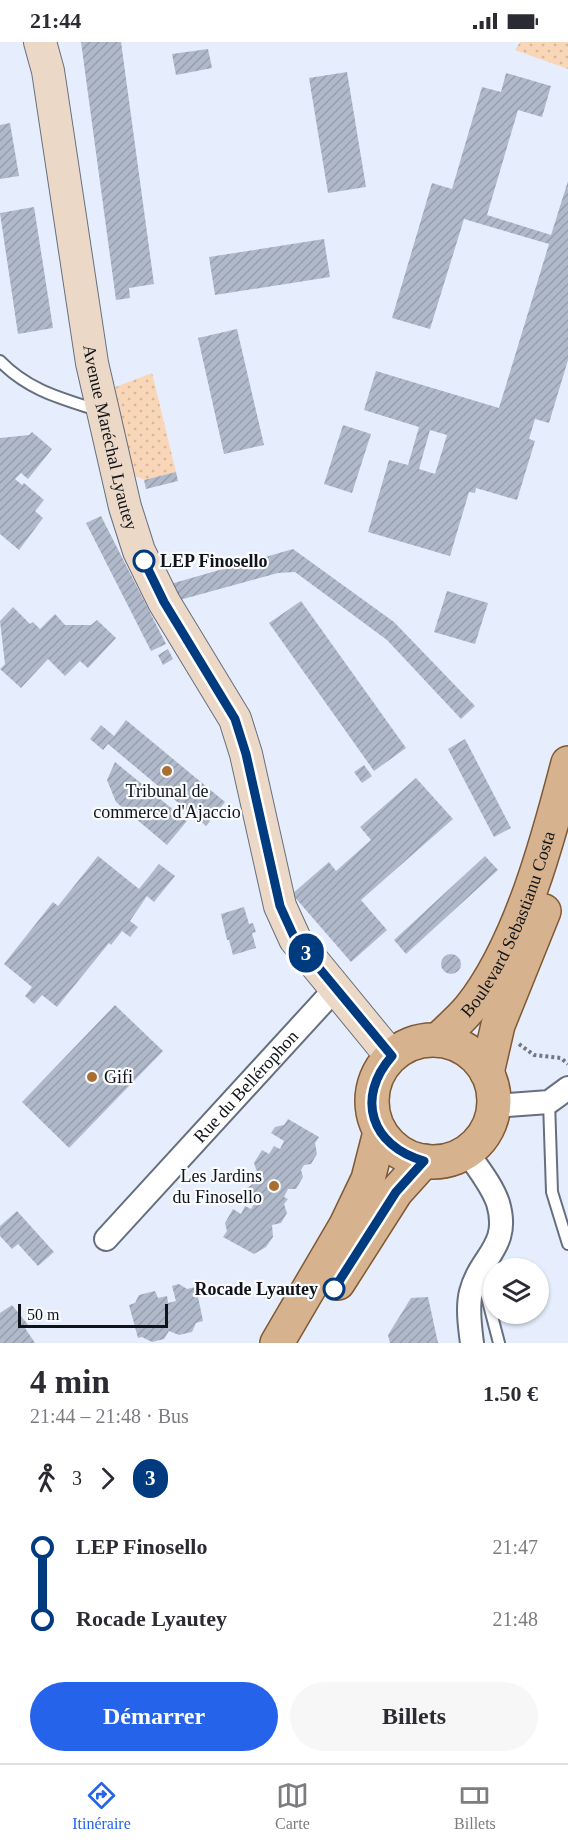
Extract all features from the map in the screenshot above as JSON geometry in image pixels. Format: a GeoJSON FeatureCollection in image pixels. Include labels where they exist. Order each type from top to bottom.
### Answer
{"type":"FeatureCollection","features":[{"type":"Feature","properties":{"kind":"main road","name":"Boulevard Sebastianu Costa"},"geometry":{"type":"LineString","coordinates":[[438,1040],[470,1009],[497,969],[535,878],[568,763]]}},
{"type":"Feature","properties":{"kind":"main road","name":"Boulevard Sebastianu Costa"},"geometry":{"type":"LineString","coordinates":[[487,1072],[498,1025],[528,954],[568,840]]}},
{"type":"Feature","properties":{"kind":"main road"},"geometry":{"type":"LineString","coordinates":[[438,1040],[467,1050],[487,1072],[493,1089],[493,1106],[489,1124],[480,1140],[466,1152],[453,1158],[424,1161],[407,1156],[391,1146],[380,1132],[373,1117],[374,1084],[381,1068],[392,1056],[413,1043],[438,1040]]}},
{"type":"Feature","properties":{"kind":"main road"},"geometry":{"type":"LineString","coordinates":[[277,1343],[346,1225],[368,1179],[380,1132]]}},
{"type":"Feature","properties":{"kind":"main road"},"geometry":{"type":"LineString","coordinates":[[300,1343],[396,1192],[424,1161]]}},
{"type":"Feature","properties":{"kind":"street","name":"Avenue Maréchal Lyautey"},"geometry":{"type":"LineString","coordinates":[[40,42],[48,71],[82,308],[125,507],[139,551],[164,602],[235,719],[246,754],[280,906],[295,939],[392,1056]]}},
{"type":"Feature","properties":{"kind":"street","name":"Rue du Bellérophon"},"geometry":{"type":"LineString","coordinates":[[106,1239],[336,988]]}},
{"type":"Feature","properties":{"kind":"street"},"geometry":{"type":"LineString","coordinates":[[493,1106],[562,1096]]}},
{"type":"Feature","properties":{"kind":"street"},"geometry":{"type":"LineString","coordinates":[[466,1152],[497,1201],[502,1226],[497,1246],[471,1292],[469,1326],[472,1343]]}},
{"type":"Feature","properties":{"kind":"lane"},"geometry":{"type":"LineString","coordinates":[[0,362],[17,379],[55,396],[103,412]]}},
{"type":"Feature","properties":{"kind":"lane"},"geometry":{"type":"LineString","coordinates":[[562,1096],[552,1192],[568,1244]]}},
{"type":"Feature","properties":{"kind":"lane"},"geometry":{"type":"LineString","coordinates":[[481,1273],[499,1343]]}},
{"type":"Feature","properties":{"kind":"path"},"geometry":{"type":"LineString","coordinates":[[517,1042],[534,1055],[561,1058],[568,1064]]}},
{"type":"Feature","properties":{"kind":"shaded area"},"geometry":{"type":"Polygon","coordinates":[[[520,42],[568,42],[568,69],[515,50],[520,42]]]}},
{"type":"Feature","properties":{"kind":"shaded area"},"geometry":{"type":"Polygon","coordinates":[[[152,373],[176,472],[144,480],[133,475],[110,389],[152,373]]]}},
{"type":"Feature","properties":{"kind":"building"},"geometry":{"type":"Polygon","coordinates":[[[81,42],[121,42],[154,284],[129,288],[130,298],[116,300],[81,42]]]}},
{"type":"Feature","properties":{"kind":"building"},"geometry":{"type":"Polygon","coordinates":[[[208,49],[212,68],[176,75],[172,54],[208,49]]]}},
{"type":"Feature","properties":{"kind":"building"},"geometry":{"type":"Polygon","coordinates":[[[347,72],[366,187],[328,193],[309,78],[347,72]]]}},
{"type":"Feature","properties":{"kind":"building"},"geometry":{"type":"Polygon","coordinates":[[[506,73],[551,86],[542,117],[518,110],[487,215],[551,235],[568,181],[568,360],[549,423],[535,419],[529,439],[535,441],[517,500],[476,488],[475,493],[469,492],[450,556],[368,532],[389,460],[408,465],[419,427],[364,410],[376,371],[499,408],[549,244],[464,219],[430,329],[392,318],[432,183],[452,189],[482,87],[501,92],[506,73]],[[430,430],[419,469],[435,474],[447,435],[430,430]]]}},
{"type":"Feature","properties":{"kind":"building"},"geometry":{"type":"Polygon","coordinates":[[[10,123],[19,176],[0,179],[0,125],[10,123]]]}},
{"type":"Feature","properties":{"kind":"building"},"geometry":{"type":"Polygon","coordinates":[[[34,207],[53,328],[18,334],[0,213],[34,207]]]}},
{"type":"Feature","properties":{"kind":"building"},"geometry":{"type":"Polygon","coordinates":[[[324,239],[330,277],[215,295],[209,257],[324,239]]]}},
{"type":"Feature","properties":{"kind":"building"},"geometry":{"type":"Polygon","coordinates":[[[237,329],[264,445],[224,454],[198,338],[237,329]]]}},
{"type":"Feature","properties":{"kind":"building"},"geometry":{"type":"Polygon","coordinates":[[[343,425],[371,434],[352,493],[324,484],[343,425]]]}},
{"type":"Feature","properties":{"kind":"building"},"geometry":{"type":"Polygon","coordinates":[[[32,432],[52,449],[28,479],[21,473],[15,479],[22,485],[24,483],[44,500],[35,511],[43,518],[19,550],[0,534],[0,438],[29,435],[32,432]]]}},
{"type":"Feature","properties":{"kind":"building"},"geometry":{"type":"Polygon","coordinates":[[[176,472],[178,481],[146,489],[144,480],[176,472]]]}},
{"type":"Feature","properties":{"kind":"building"},"geometry":{"type":"Polygon","coordinates":[[[101,516],[166,644],[151,651],[86,523],[101,516]]]}},
{"type":"Feature","properties":{"kind":"building"},"geometry":{"type":"Polygon","coordinates":[[[293,549],[394,622],[475,706],[461,719],[387,640],[295,572],[278,573],[176,601],[167,585],[293,549]]]}},
{"type":"Feature","properties":{"kind":"building"},"geometry":{"type":"Polygon","coordinates":[[[447,591],[488,603],[475,644],[434,632],[447,591]]]}},
{"type":"Feature","properties":{"kind":"building"},"geometry":{"type":"Polygon","coordinates":[[[301,601],[406,748],[374,771],[269,623],[301,601]]]}},
{"type":"Feature","properties":{"kind":"building"},"geometry":{"type":"Polygon","coordinates":[[[13,607],[30,624],[33,622],[40,629],[55,614],[65,625],[91,625],[97,620],[116,638],[88,668],[80,661],[65,676],[48,659],[21,688],[0,669],[5,664],[0,621],[13,607]]]}},
{"type":"Feature","properties":{"kind":"building"},"geometry":{"type":"Polygon","coordinates":[[[168,649],[173,659],[163,665],[158,655],[168,649]]]}},
{"type":"Feature","properties":{"kind":"building"},"geometry":{"type":"Polygon","coordinates":[[[126,720],[225,802],[206,826],[108,744],[103,750],[90,739],[101,725],[114,736],[126,720]]]}},
{"type":"Feature","properties":{"kind":"building"},"geometry":{"type":"Polygon","coordinates":[[[465,739],[511,828],[494,837],[448,749],[465,739]]]}},
{"type":"Feature","properties":{"kind":"building"},"geometry":{"type":"Polygon","coordinates":[[[115,762],[187,821],[167,845],[116,802],[107,780],[115,762]]]}},
{"type":"Feature","properties":{"kind":"building"},"geometry":{"type":"Polygon","coordinates":[[[364,765],[372,776],[362,783],[354,772],[364,765]]]}},
{"type":"Feature","properties":{"kind":"building"},"geometry":{"type":"Polygon","coordinates":[[[416,778],[453,819],[361,900],[387,930],[351,962],[292,894],[329,862],[336,871],[371,840],[360,827],[416,778]]]}},
{"type":"Feature","properties":{"kind":"building"},"geometry":{"type":"Polygon","coordinates":[[[98,856],[139,889],[159,864],[175,876],[154,902],[147,896],[130,921],[138,927],[130,937],[122,931],[111,945],[109,943],[57,1007],[42,995],[34,1004],[25,996],[32,987],[4,964],[53,902],[58,906],[98,856]]]}},
{"type":"Feature","properties":{"kind":"building"},"geometry":{"type":"Polygon","coordinates":[[[485,856],[498,870],[406,954],[394,940],[485,856]]]}},
{"type":"Feature","properties":{"kind":"building"},"geometry":{"type":"Polygon","coordinates":[[[244,907],[249,924],[253,923],[256,932],[252,933],[256,948],[233,955],[221,914],[244,907]]]}},
{"type":"Feature","properties":{"kind":"building"},"geometry":{"type":"Polygon","coordinates":[[[451,954],[458,957],[461,964],[458,971],[451,974],[444,971],[441,964],[444,957],[451,954]]]}},
{"type":"Feature","properties":{"kind":"building","name":"Gifi"},"geometry":{"type":"Polygon","coordinates":[[[115,1005],[163,1051],[69,1148],[22,1102],[115,1005]]]}},
{"type":"Feature","properties":{"kind":"building","name":"Les Jardins du Finosello"},"geometry":{"type":"Polygon","coordinates":[[[288,1119],[319,1137],[315,1143],[317,1154],[311,1164],[304,1165],[301,1170],[303,1177],[296,1189],[288,1189],[284,1197],[288,1199],[284,1204],[287,1213],[281,1223],[272,1225],[273,1237],[266,1247],[254,1254],[223,1237],[227,1231],[225,1223],[233,1209],[241,1214],[245,1206],[251,1209],[256,1200],[243,1192],[257,1180],[254,1177],[257,1172],[254,1163],[262,1150],[269,1154],[274,1146],[280,1149],[284,1141],[271,1133],[275,1127],[284,1125],[288,1119]]]}},
{"type":"Feature","properties":{"kind":"building"},"geometry":{"type":"Polygon","coordinates":[[[17,1211],[54,1252],[38,1266],[18,1244],[12,1249],[0,1236],[0,1226],[17,1211]]]}},
{"type":"Feature","properties":{"kind":"building"},"geometry":{"type":"Polygon","coordinates":[[[179,1284],[187,1289],[196,1287],[203,1321],[196,1323],[192,1332],[179,1335],[169,1331],[164,1339],[152,1342],[142,1337],[138,1338],[129,1305],[135,1303],[139,1295],[155,1291],[158,1298],[167,1296],[168,1303],[176,1301],[172,1286],[179,1284]]]}},
{"type":"Feature","properties":{"kind":"building"},"geometry":{"type":"Polygon","coordinates":[[[428,1297],[438,1343],[390,1343],[388,1335],[411,1298],[428,1297]]]}},
{"type":"Feature","properties":{"kind":"building"},"geometry":{"type":"Polygon","coordinates":[[[12,1305],[29,1326],[25,1328],[35,1343],[0,1343],[0,1313],[12,1305]]]}},
{"type":"Feature","properties":{"kind":"bus line","name":"3"},"geometry":{"type":"LineString","coordinates":[[144,561],[164,602],[235,719],[246,754],[280,906],[295,939],[392,1056],[381,1068],[374,1084],[371,1100],[373,1117],[380,1132],[391,1146],[407,1156],[424,1161],[396,1192],[334,1289]]}},
{"type":"Feature","properties":{"kind":"place","name":"LEP Finosello"},"geometry":{"type":"Point","coordinates":[144,561]}},
{"type":"Feature","properties":{"kind":"place","name":"Tribunal de commerce d'Ajaccio"},"geometry":{"type":"Point","coordinates":[167,771]}},
{"type":"Feature","properties":{"kind":"place","name":"Gifi"},"geometry":{"type":"Point","coordinates":[92,1077]}},
{"type":"Feature","properties":{"kind":"place","name":"Les Jardins du Finosello"},"geometry":{"type":"Point","coordinates":[274,1186]}},
{"type":"Feature","properties":{"kind":"place","name":"Rocade Lyautey"},"geometry":{"type":"Point","coordinates":[334,1289]}}]}
